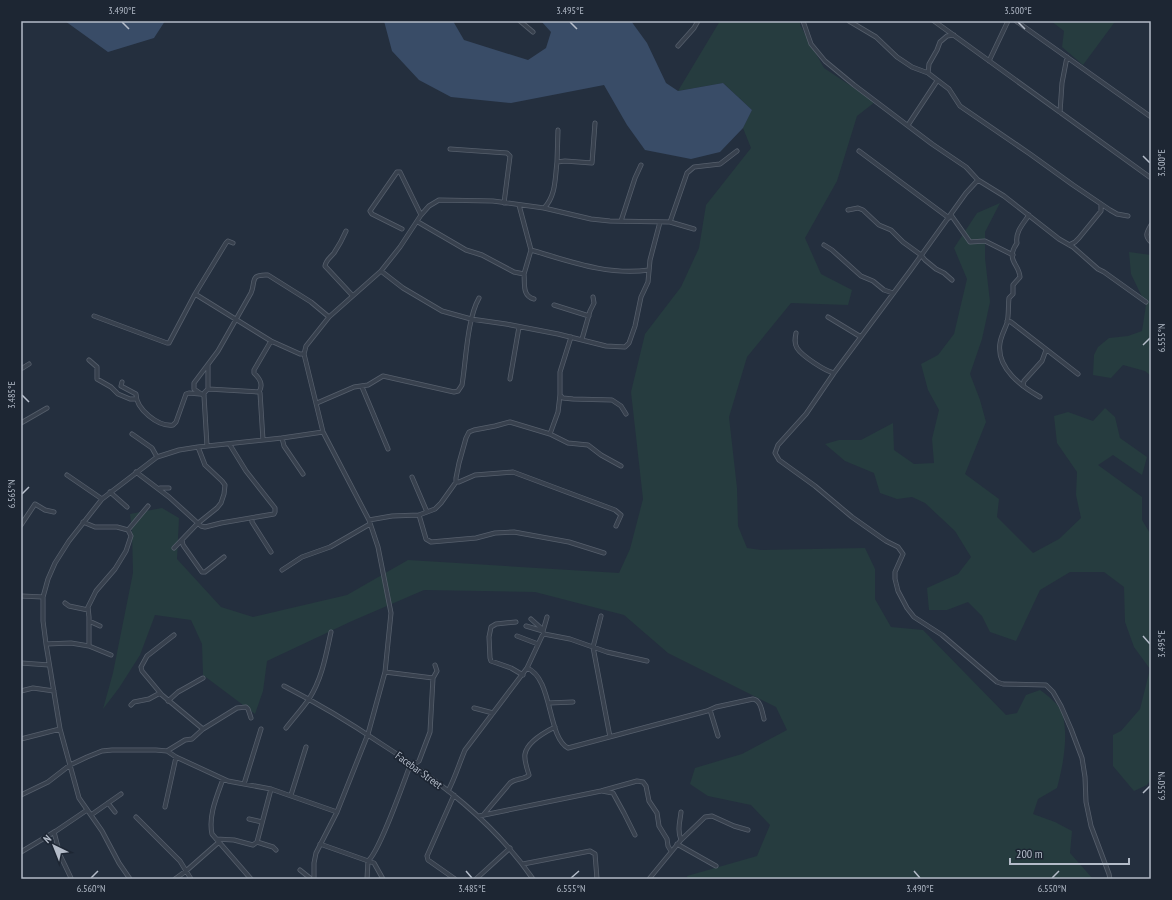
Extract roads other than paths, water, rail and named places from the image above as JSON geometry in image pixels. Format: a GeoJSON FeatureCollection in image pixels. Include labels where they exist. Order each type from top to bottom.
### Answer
{"type":"FeatureCollection","features":[{"type":"Feature","properties":{"kind":"street"},"geometry":{"type":"LineString","coordinates":[[520,21],[533,32]]}},
{"type":"Feature","properties":{"kind":"street"},"geometry":{"type":"LineString","coordinates":[[678,46],[694,28],[698,21]]}},
{"type":"Feature","properties":{"kind":"street"},"geometry":{"type":"LineString","coordinates":[[803,21],[811,44],[825,61],[854,86],[932,144],[966,167],[978,180],[1004,196],[1059,239],[1070,245],[1098,269],[1146,302]]}},
{"type":"Feature","properties":{"kind":"street"},"geometry":{"type":"LineString","coordinates":[[849,21],[876,37],[912,67],[928,74],[949,90],[960,106],[1101,205],[1117,214],[1128,216]]}},
{"type":"Feature","properties":{"kind":"street"},"geometry":{"type":"LineString","coordinates":[[934,21],[1151,178]]}},
{"type":"Feature","properties":{"kind":"street"},"geometry":{"type":"LineString","coordinates":[[989,61],[1008,21]]}},
{"type":"Feature","properties":{"kind":"street"},"geometry":{"type":"LineString","coordinates":[[1016,21],[1151,117]]}},
{"type":"Feature","properties":{"kind":"street"},"geometry":{"type":"LineString","coordinates":[[928,74],[929,64],[938,50],[940,42],[947,36],[954,35]]}},
{"type":"Feature","properties":{"kind":"street"},"geometry":{"type":"LineString","coordinates":[[1060,112],[1062,83],[1067,57]]}},
{"type":"Feature","properties":{"kind":"street"},"geometry":{"type":"LineString","coordinates":[[908,125],[937,82]]}},
{"type":"Feature","properties":{"kind":"street"},"geometry":{"type":"LineString","coordinates":[[557,162],[565,161],[592,163],[595,123]]}},
{"type":"Feature","properties":{"kind":"street"},"geometry":{"type":"LineString","coordinates":[[544,208],[551,200],[553,194],[557,162],[558,130]]}},
{"type":"Feature","properties":{"kind":"street"},"geometry":{"type":"LineString","coordinates":[[450,149],[507,153],[510,156],[504,203]]}},
{"type":"Feature","properties":{"kind":"street"},"geometry":{"type":"LineString","coordinates":[[860,150],[950,217],[970,242],[985,241],[1012,255]]}},
{"type":"Feature","properties":{"kind":"street"},"geometry":{"type":"LineString","coordinates":[[670,222],[687,174],[694,167],[720,164],[737,151]]}},
{"type":"Feature","properties":{"kind":"street"},"geometry":{"type":"LineString","coordinates":[[621,221],[635,178],[641,165]]}},
{"type":"Feature","properties":{"kind":"street"},"geometry":{"type":"LineString","coordinates":[[402,229],[372,214],[370,211],[397,172],[400,172],[421,215]]}},
{"type":"Feature","properties":{"kind":"street"},"geometry":{"type":"LineString","coordinates":[[978,180],[966,193],[950,217],[834,373],[806,414],[778,445],[775,453],[779,460],[815,486],[852,517],[886,541],[898,547],[903,554],[895,572],[895,579],[898,591],[914,617],[942,635],[997,682],[1003,684],[1046,685],[1054,692],[1082,758],[1085,777],[1086,802],[1091,826],[1110,874],[1110,879]]}},
{"type":"Feature","properties":{"kind":"street"},"geometry":{"type":"LineString","coordinates":[[300,870],[311,879],[314,874],[315,858],[320,844],[337,812],[368,734],[384,672],[391,613],[378,547],[369,522],[323,432],[304,354],[306,346],[329,316],[381,270],[418,222],[421,215],[434,202],[439,200],[504,203],[544,208],[591,219],[670,222],[694,229]]}},
{"type":"Feature","properties":{"kind":"street"},"geometry":{"type":"LineString","coordinates":[[519,205],[531,250],[524,274],[524,292],[529,298],[534,299]]}},
{"type":"Feature","properties":{"kind":"street"},"geometry":{"type":"LineString","coordinates":[[1070,245],[1079,238],[1100,212],[1101,205]]}},
{"type":"Feature","properties":{"kind":"street"},"geometry":{"type":"LineString","coordinates":[[848,210],[858,208],[863,210],[879,225],[891,230],[899,239],[952,280]]}},
{"type":"Feature","properties":{"kind":"street"},"geometry":{"type":"LineString","coordinates":[[1100,212],[1110,210]]}},
{"type":"Feature","properties":{"kind":"street"},"geometry":{"type":"LineString","coordinates":[[1029,215],[1023,223],[1016,238],[1017,243],[1014,247],[1012,255],[1012,261],[1019,271],[1020,277],[1013,285],[1013,294],[1009,298],[1007,321],[1000,344],[1001,354],[1006,368],[1017,381],[1040,397]]}},
{"type":"Feature","properties":{"kind":"street"},"geometry":{"type":"LineString","coordinates":[[418,222],[466,250],[482,255],[514,272],[524,274]]}},
{"type":"Feature","properties":{"kind":"street"},"geometry":{"type":"LineString","coordinates":[[381,270],[403,288],[442,311],[471,319],[582,339],[606,346],[625,347],[628,345],[635,326],[641,297],[648,282],[649,270],[660,222]]}},
{"type":"Feature","properties":{"kind":"street"},"geometry":{"type":"LineString","coordinates":[[1151,225],[1146,235],[1151,242]]}},
{"type":"Feature","properties":{"kind":"street"},"geometry":{"type":"LineString","coordinates":[[346,231],[325,266],[352,295]]}},
{"type":"Feature","properties":{"kind":"street"},"geometry":{"type":"LineString","coordinates":[[94,316],[169,343],[195,294],[226,243],[228,240],[232,243]]}},
{"type":"Feature","properties":{"kind":"street"},"geometry":{"type":"LineString","coordinates":[[824,245],[832,250],[861,276],[873,281],[884,290],[893,293]]}},
{"type":"Feature","properties":{"kind":"street"},"geometry":{"type":"LineString","coordinates":[[531,250],[598,269],[631,272],[649,270]]}},
{"type":"Feature","properties":{"kind":"street"},"geometry":{"type":"LineString","coordinates":[[207,446],[202,395],[194,389],[193,386],[200,374],[218,351],[252,289],[253,280],[260,275],[268,275],[329,316]]}},
{"type":"Feature","properties":{"kind":"street"},"geometry":{"type":"LineString","coordinates":[[195,294],[271,341],[304,354]]}},
{"type":"Feature","properties":{"kind":"street"},"geometry":{"type":"LineString","coordinates":[[317,403],[354,387],[368,386],[383,376],[454,392],[458,391],[462,385],[471,319],[479,298]]}},
{"type":"Feature","properties":{"kind":"street"},"geometry":{"type":"LineString","coordinates":[[582,339],[588,316],[594,303],[593,298]]}},
{"type":"Feature","properties":{"kind":"street"},"geometry":{"type":"LineString","coordinates":[[554,305],[588,316]]}},
{"type":"Feature","properties":{"kind":"street"},"geometry":{"type":"LineString","coordinates":[[828,316],[862,337]]}},
{"type":"Feature","properties":{"kind":"street"},"geometry":{"type":"LineString","coordinates":[[1007,321],[1011,322],[1078,374]]}},
{"type":"Feature","properties":{"kind":"street"},"geometry":{"type":"LineString","coordinates":[[510,379],[519,327]]}},
{"type":"Feature","properties":{"kind":"street"},"geometry":{"type":"LineString","coordinates":[[796,333],[795,342],[800,351],[828,371],[834,373]]}},
{"type":"Feature","properties":{"kind":"street"},"geometry":{"type":"LineString","coordinates":[[550,434],[557,416],[561,397],[560,372],[571,337]]}},
{"type":"Feature","properties":{"kind":"street"},"geometry":{"type":"LineString","coordinates":[[263,440],[259,392],[260,380],[254,373],[254,370],[271,341]]}},
{"type":"Feature","properties":{"kind":"street"},"geometry":{"type":"LineString","coordinates":[[1023,386],[1024,381],[1042,361],[1046,350]]}},
{"type":"Feature","properties":{"kind":"street"},"geometry":{"type":"LineString","coordinates":[[89,360],[97,367],[97,379],[111,387],[118,394],[135,399]]}},
{"type":"Feature","properties":{"kind":"street"},"geometry":{"type":"LineString","coordinates":[[21,370],[29,364]]}},
{"type":"Feature","properties":{"kind":"street"},"geometry":{"type":"LineString","coordinates":[[202,395],[208,389],[208,365]]}},
{"type":"Feature","properties":{"kind":"street"},"geometry":{"type":"LineString","coordinates":[[122,382],[121,386],[136,394],[135,399],[140,408],[160,423],[170,426],[174,425],[176,422],[186,394],[202,395]]}},
{"type":"Feature","properties":{"kind":"street"},"geometry":{"type":"LineString","coordinates":[[362,387],[388,448]]}},
{"type":"Feature","properties":{"kind":"street"},"geometry":{"type":"LineString","coordinates":[[208,389],[259,392]]}},
{"type":"Feature","properties":{"kind":"street"},"geometry":{"type":"LineString","coordinates":[[561,397],[612,400],[621,406],[626,414]]}},
{"type":"Feature","properties":{"kind":"street"},"geometry":{"type":"LineString","coordinates":[[21,423],[47,408]]}},
{"type":"Feature","properties":{"kind":"street"},"geometry":{"type":"LineString","coordinates":[[282,570],[302,557],[330,547],[369,522],[392,516],[419,515],[435,509],[456,482],[466,438],[471,430],[510,422],[550,434],[568,443],[588,445],[601,455],[621,466]]}},
{"type":"Feature","properties":{"kind":"street"},"geometry":{"type":"LineString","coordinates":[[130,879],[79,798],[60,729],[46,644],[43,597],[48,579],[55,564],[83,522],[102,499],[157,457],[179,450],[198,447],[230,445],[323,432]]}},
{"type":"Feature","properties":{"kind":"street"},"geometry":{"type":"LineString","coordinates":[[132,434],[152,448],[157,457]]}},
{"type":"Feature","properties":{"kind":"street"},"geometry":{"type":"LineString","coordinates":[[282,438],[284,446],[303,474]]}},
{"type":"Feature","properties":{"kind":"street"},"geometry":{"type":"LineString","coordinates":[[136,472],[159,488],[180,506],[197,524],[205,527],[221,522],[274,514],[276,508],[246,471],[230,445]]}},
{"type":"Feature","properties":{"kind":"street"},"geometry":{"type":"LineString","coordinates":[[174,548],[197,524],[221,503],[225,486],[222,481],[205,465],[198,447]]}},
{"type":"Feature","properties":{"kind":"street"},"geometry":{"type":"LineString","coordinates":[[456,482],[475,475],[513,472],[615,510],[620,515],[616,526]]}},
{"type":"Feature","properties":{"kind":"street"},"geometry":{"type":"LineString","coordinates":[[67,475],[102,499]]}},
{"type":"Feature","properties":{"kind":"street"},"geometry":{"type":"LineString","coordinates":[[412,477],[427,512]]}},
{"type":"Feature","properties":{"kind":"street"},"geometry":{"type":"LineString","coordinates":[[159,488],[169,488]]}},
{"type":"Feature","properties":{"kind":"street"},"geometry":{"type":"LineString","coordinates":[[110,492],[127,507]]}},
{"type":"Feature","properties":{"kind":"street"},"geometry":{"type":"LineString","coordinates":[[21,525],[35,504],[45,510],[54,512]]}},
{"type":"Feature","properties":{"kind":"street"},"geometry":{"type":"LineString","coordinates":[[128,530],[148,506]]}},
{"type":"Feature","properties":{"kind":"street"},"geometry":{"type":"LineString","coordinates":[[419,515],[426,539],[431,542],[476,538],[495,533],[514,532],[569,542],[604,553]]}},
{"type":"Feature","properties":{"kind":"street"},"geometry":{"type":"LineString","coordinates":[[252,518],[252,522],[271,552]]}},
{"type":"Feature","properties":{"kind":"street"},"geometry":{"type":"LineString","coordinates":[[83,522],[95,527],[117,527],[128,530],[131,536],[126,551],[115,569],[96,591],[88,607],[89,646]]}},
{"type":"Feature","properties":{"kind":"street"},"geometry":{"type":"LineString","coordinates":[[182,540],[183,545],[202,572],[205,572],[224,557]]}},
{"type":"Feature","properties":{"kind":"street"},"geometry":{"type":"LineString","coordinates":[[21,596],[43,597]]}},
{"type":"Feature","properties":{"kind":"street"},"geometry":{"type":"LineString","coordinates":[[65,603],[69,606],[88,610]]}},
{"type":"Feature","properties":{"kind":"street"},"geometry":{"type":"LineString","coordinates":[[601,616],[593,647],[610,737]]}},
{"type":"Feature","properties":{"kind":"street"},"geometry":{"type":"LineString","coordinates":[[448,791],[466,750],[527,668],[544,633],[547,617]]}},
{"type":"Feature","properties":{"kind":"street"},"geometry":{"type":"LineString","coordinates":[[531,618],[544,633]]}},
{"type":"Feature","properties":{"kind":"street"},"geometry":{"type":"LineString","coordinates":[[89,621],[100,626]]}},
{"type":"Feature","properties":{"kind":"street"},"geometry":{"type":"LineString","coordinates":[[516,622],[496,624],[491,628],[488,637],[490,658],[491,661],[511,668],[522,675]]}},
{"type":"Feature","properties":{"kind":"street"},"geometry":{"type":"LineString","coordinates":[[526,626],[607,652],[647,661]]}},
{"type":"Feature","properties":{"kind":"street"},"geometry":{"type":"LineString","coordinates":[[286,728],[309,699],[317,684],[331,632]]}},
{"type":"Feature","properties":{"kind":"street"},"geometry":{"type":"LineString","coordinates":[[174,635],[147,656],[141,667],[142,671],[168,701],[203,729]]}},
{"type":"Feature","properties":{"kind":"street"},"geometry":{"type":"LineString","coordinates":[[517,636],[538,644]]}},
{"type":"Feature","properties":{"kind":"street"},"geometry":{"type":"LineString","coordinates":[[46,644],[71,643],[89,646],[111,654]]}},
{"type":"Feature","properties":{"kind":"street"},"geometry":{"type":"LineString","coordinates":[[21,663],[49,665]]}},
{"type":"Feature","properties":{"kind":"street"},"geometry":{"type":"LineString","coordinates":[[367,879],[368,861],[372,858],[383,834],[412,763],[419,761],[430,732],[432,678],[437,671],[435,666]]}},
{"type":"Feature","properties":{"kind":"street"},"geometry":{"type":"LineString","coordinates":[[527,668],[535,672],[541,682],[555,727],[563,744],[568,748],[710,710],[730,703],[753,699],[757,699],[759,702],[764,719]]}},
{"type":"Feature","properties":{"kind":"street"},"geometry":{"type":"LineString","coordinates":[[384,672],[432,678]]}},
{"type":"Feature","properties":{"kind":"street"},"geometry":{"type":"LineString","coordinates":[[168,701],[178,692],[203,678]]}},
{"type":"Feature","properties":{"kind":"street","name":"Facebar Street"},"geometry":{"type":"LineString","coordinates":[[284,686],[368,734],[412,763],[454,795],[479,816],[510,848],[533,879]]}},
{"type":"Feature","properties":{"kind":"street"},"geometry":{"type":"LineString","coordinates":[[21,691],[33,688],[54,691]]}},
{"type":"Feature","properties":{"kind":"street"},"geometry":{"type":"LineString","coordinates":[[131,705],[134,702],[149,699],[160,693]]}},
{"type":"Feature","properties":{"kind":"street"},"geometry":{"type":"LineString","coordinates":[[549,704],[573,702]]}},
{"type":"Feature","properties":{"kind":"street"},"geometry":{"type":"LineString","coordinates":[[21,795],[48,782],[70,765],[86,757],[102,752],[149,750],[167,751],[185,740],[192,739],[203,729],[237,708],[243,706],[248,709],[251,718]]}},
{"type":"Feature","properties":{"kind":"street"},"geometry":{"type":"LineString","coordinates":[[474,708],[493,713]]}},
{"type":"Feature","properties":{"kind":"street"},"geometry":{"type":"LineString","coordinates":[[710,710],[718,736]]}},
{"type":"Feature","properties":{"kind":"street"},"geometry":{"type":"LineString","coordinates":[[484,814],[510,783],[515,780],[525,778],[528,775],[525,757],[527,750],[543,733],[555,727]]}},
{"type":"Feature","properties":{"kind":"street"},"geometry":{"type":"LineString","coordinates":[[21,739],[60,729]]}},
{"type":"Feature","properties":{"kind":"street"},"geometry":{"type":"LineString","coordinates":[[244,784],[261,729]]}},
{"type":"Feature","properties":{"kind":"street"},"geometry":{"type":"LineString","coordinates":[[291,795],[306,747]]}},
{"type":"Feature","properties":{"kind":"street"},"geometry":{"type":"LineString","coordinates":[[167,751],[176,758],[223,779],[235,783],[271,789],[337,812]]}},
{"type":"Feature","properties":{"kind":"street"},"geometry":{"type":"LineString","coordinates":[[165,807],[176,758]]}},
{"type":"Feature","properties":{"kind":"street"},"geometry":{"type":"LineString","coordinates":[[223,779],[210,826],[212,834],[251,879]]}},
{"type":"Feature","properties":{"kind":"street"},"geometry":{"type":"LineString","coordinates":[[479,816],[601,791],[637,781],[643,782],[645,783],[649,801],[657,813],[659,826],[668,839],[668,846],[671,851]]}},
{"type":"Feature","properties":{"kind":"street"},"geometry":{"type":"LineString","coordinates":[[257,842],[271,789]]}},
{"type":"Feature","properties":{"kind":"street"},"geometry":{"type":"LineString","coordinates":[[601,791],[613,793],[635,835]]}},
{"type":"Feature","properties":{"kind":"street"},"geometry":{"type":"LineString","coordinates":[[91,815],[121,794]]}},
{"type":"Feature","properties":{"kind":"street"},"geometry":{"type":"LineString","coordinates":[[454,795],[427,856],[428,860],[455,879]]}},
{"type":"Feature","properties":{"kind":"street"},"geometry":{"type":"LineString","coordinates":[[108,803],[115,812]]}},
{"type":"Feature","properties":{"kind":"street"},"geometry":{"type":"LineString","coordinates":[[21,852],[87,810]]}},
{"type":"Feature","properties":{"kind":"street"},"geometry":{"type":"LineString","coordinates":[[681,812],[678,826],[681,840]]}},
{"type":"Feature","properties":{"kind":"street"},"geometry":{"type":"LineString","coordinates":[[649,879],[677,844],[705,816],[709,815],[748,830]]}},
{"type":"Feature","properties":{"kind":"street"},"geometry":{"type":"LineString","coordinates":[[136,817],[180,861],[191,879]]}},
{"type":"Feature","properties":{"kind":"street"},"geometry":{"type":"LineString","coordinates":[[249,819],[262,822]]}},
{"type":"Feature","properties":{"kind":"street"},"geometry":{"type":"LineString","coordinates":[[54,832],[60,855],[71,879]]}},
{"type":"Feature","properties":{"kind":"street"},"geometry":{"type":"LineString","coordinates":[[215,839],[234,840],[253,845],[257,842],[273,847],[276,850]]}},
{"type":"Feature","properties":{"kind":"street"},"geometry":{"type":"LineString","coordinates":[[175,879],[186,872],[219,842]]}},
{"type":"Feature","properties":{"kind":"street"},"geometry":{"type":"LineString","coordinates":[[320,844],[374,864],[383,879]]}},
{"type":"Feature","properties":{"kind":"street"},"geometry":{"type":"LineString","coordinates":[[677,844],[716,866]]}},
{"type":"Feature","properties":{"kind":"street"},"geometry":{"type":"LineString","coordinates":[[476,879],[510,848]]}},
{"type":"Feature","properties":{"kind":"street"},"geometry":{"type":"LineString","coordinates":[[523,864],[593,852],[595,854],[597,879]]}},
{"type":"Feature","properties":{"kind":"water"},"geometry":{"type":"Polygon","coordinates":[[[65,21],[165,21],[154,38],[108,52],[65,21]]]}},
{"type":"Feature","properties":{"kind":"water"},"geometry":{"type":"Polygon","coordinates":[[[384,21],[453,21],[464,40],[528,60],[546,48],[551,32],[541,21],[631,21],[647,43],[666,83],[678,91],[723,83],[752,110],[743,128],[720,152],[691,159],[645,150],[627,125],[604,85],[511,103],[451,97],[419,80],[392,51],[384,21]]]}}]}
